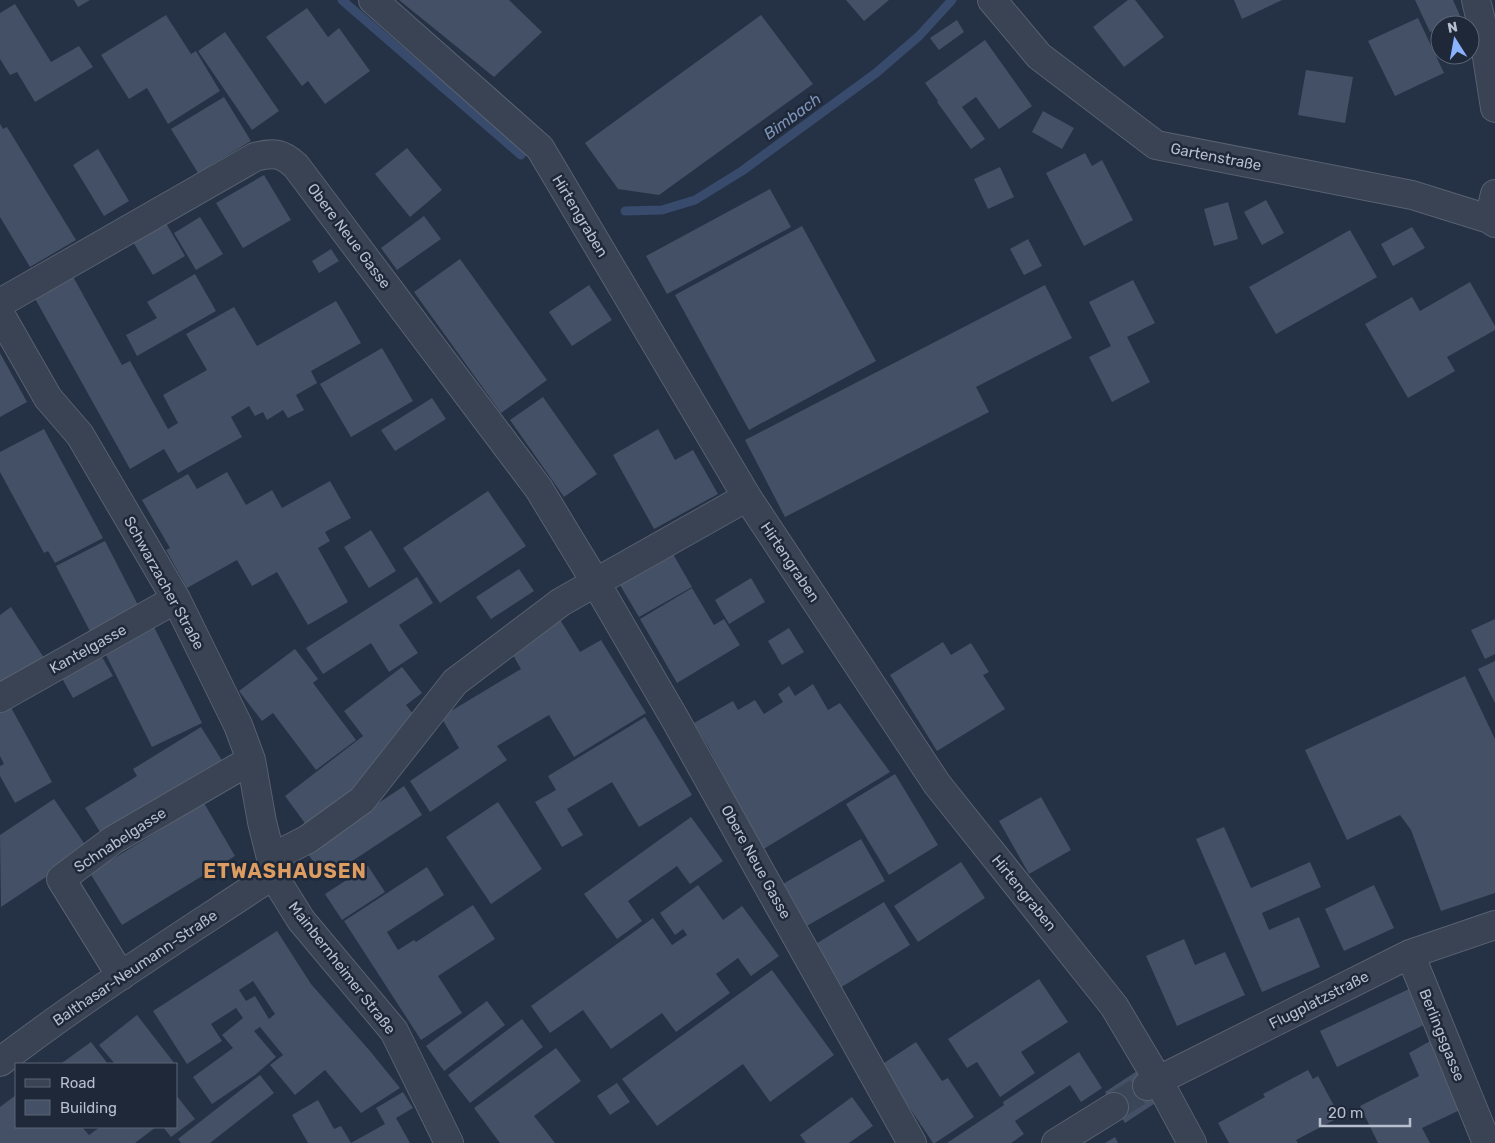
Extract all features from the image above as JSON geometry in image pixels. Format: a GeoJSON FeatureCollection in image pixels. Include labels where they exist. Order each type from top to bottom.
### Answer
{"type":"FeatureCollection","features":[{"type":"Feature","properties":{"kind":"street","name":"Hirtengraben"},"geometry":{"type":"LineString","coordinates":[[372,0],[540,148],[747,497],[937,784],[1114,1006],[1152,1083],[1192,1143]]}},
{"type":"Feature","properties":{"kind":"street","name":"Gartenstraße"},"geometry":{"type":"LineString","coordinates":[[992,0],[1039,56],[1156,146],[1493,212]]}},
{"type":"Feature","properties":{"kind":"street"},"geometry":{"type":"LineString","coordinates":[[1476,0],[1482,25],[1495,108]]}},
{"type":"Feature","properties":{"kind":"street","name":"Obere Neue Gasse"},"geometry":{"type":"LineString","coordinates":[[0,303],[255,157],[269,153],[286,156],[296,166],[539,489],[675,719],[912,1143]]}},
{"type":"Feature","properties":{"kind":"street","name":"Schwarzacher Straße"},"geometry":{"type":"LineString","coordinates":[[0,314],[48,398],[80,435],[176,599],[238,724],[251,760],[272,867]]}},
{"type":"Feature","properties":{"kind":"street"},"geometry":{"type":"LineString","coordinates":[[272,867],[362,800],[455,682],[562,602],[747,497]]}},
{"type":"Feature","properties":{"kind":"street","name":"Kantelgasse"},"geometry":{"type":"LineString","coordinates":[[0,698],[176,599]]}},
{"type":"Feature","properties":{"kind":"street","name":"Schnabelgasse"},"geometry":{"type":"LineString","coordinates":[[120,976],[61,879],[113,840],[251,760]]}},
{"type":"Feature","properties":{"kind":"street","name":"Balthasar-Neumann-Straße"},"geometry":{"type":"LineString","coordinates":[[0,1062],[272,867]]}},
{"type":"Feature","properties":{"kind":"street","name":"Mainbernheimer Straße"},"geometry":{"type":"LineString","coordinates":[[272,867],[301,920],[394,1031],[449,1143]]}},
{"type":"Feature","properties":{"kind":"street","name":"Flugplatzstraße"},"geometry":{"type":"LineString","coordinates":[[1152,1083],[1410,954],[1495,925]]}},
{"type":"Feature","properties":{"kind":"street","name":"Berlingsgasse"},"geometry":{"type":"LineString","coordinates":[[1410,954],[1487,1143]]}},
{"type":"Feature","properties":{"kind":"street"},"geometry":{"type":"LineString","coordinates":[[1056,1143],[1114,1107]]}},
{"type":"Feature","properties":{"kind":"building"},"geometry":{"type":"Polygon","coordinates":[[[74,0],[90,0],[78,7],[74,0]]]}},
{"type":"Feature","properties":{"kind":"building"},"geometry":{"type":"Polygon","coordinates":[[[399,0],[509,0],[542,32],[494,77],[399,0]]]}},
{"type":"Feature","properties":{"kind":"building"},"geometry":{"type":"Polygon","coordinates":[[[846,0],[889,0],[864,21],[846,0]]]}},
{"type":"Feature","properties":{"kind":"building"},"geometry":{"type":"Polygon","coordinates":[[[1128,0],[1135,0],[1164,37],[1124,67],[1093,27],[1128,0]]]}},
{"type":"Feature","properties":{"kind":"building"},"geometry":{"type":"Polygon","coordinates":[[[1234,0],[1282,0],[1242,19],[1234,0]]]}},
{"type":"Feature","properties":{"kind":"building"},"geometry":{"type":"Polygon","coordinates":[[[1415,0],[1453,0],[1460,15],[1430,15],[1430,32],[1415,0]]]}},
{"type":"Feature","properties":{"kind":"building"},"geometry":{"type":"Polygon","coordinates":[[[15,4],[51,62],[79,46],[93,67],[35,102],[17,72],[10,75],[0,59],[0,13],[15,4]]]}},
{"type":"Feature","properties":{"kind":"building"},"geometry":{"type":"Polygon","coordinates":[[[307,8],[328,37],[339,28],[370,71],[325,104],[308,81],[302,86],[266,37],[307,8]]]}},
{"type":"Feature","properties":{"kind":"building"},"geometry":{"type":"Polygon","coordinates":[[[166,15],[191,54],[196,51],[220,91],[168,124],[147,88],[129,99],[101,55],[166,15]]]}},
{"type":"Feature","properties":{"kind":"building"},"geometry":{"type":"Polygon","coordinates":[[[761,15],[813,84],[659,195],[618,189],[585,143],[761,15]]]}},
{"type":"Feature","properties":{"kind":"building"},"geometry":{"type":"Polygon","coordinates":[[[1418,18],[1430,43],[1430,65],[1440,65],[1444,73],[1395,96],[1368,41],[1418,18]]]}},
{"type":"Feature","properties":{"kind":"building"},"geometry":{"type":"Polygon","coordinates":[[[957,20],[964,32],[939,50],[930,38],[957,20]]]}},
{"type":"Feature","properties":{"kind":"building"},"geometry":{"type":"Polygon","coordinates":[[[225,32],[279,111],[252,130],[198,51],[225,32]]]}},
{"type":"Feature","properties":{"kind":"building"},"geometry":{"type":"Polygon","coordinates":[[[985,40],[1032,106],[999,129],[976,97],[962,107],[985,139],[971,149],[925,83],[985,40]]]}},
{"type":"Feature","properties":{"kind":"building"},"geometry":{"type":"Polygon","coordinates":[[[1306,70],[1353,77],[1345,123],[1298,115],[1306,70]]]}},
{"type":"Feature","properties":{"kind":"building"},"geometry":{"type":"Polygon","coordinates":[[[224,97],[251,141],[198,173],[171,129],[224,97]]]}},
{"type":"Feature","properties":{"kind":"building"},"geometry":{"type":"Polygon","coordinates":[[[1043,111],[1074,128],[1062,149],[1032,132],[1043,111]]]}},
{"type":"Feature","properties":{"kind":"building"},"geometry":{"type":"Polygon","coordinates":[[[0,124],[3,129],[7,127],[76,240],[30,267],[0,217],[0,124]]]}},
{"type":"Feature","properties":{"kind":"building"},"geometry":{"type":"Polygon","coordinates":[[[407,148],[442,190],[410,217],[375,174],[407,148]]]}},
{"type":"Feature","properties":{"kind":"building"},"geometry":{"type":"Polygon","coordinates":[[[98,149],[129,201],[104,216],[73,165],[98,149]]]}},
{"type":"Feature","properties":{"kind":"building"},"geometry":{"type":"Polygon","coordinates":[[[1085,153],[1092,166],[1102,160],[1133,220],[1084,246],[1046,173],[1085,153]]]}},
{"type":"Feature","properties":{"kind":"building"},"geometry":{"type":"Polygon","coordinates":[[[1000,167],[1014,197],[988,209],[974,179],[1000,167]]]}},
{"type":"Feature","properties":{"kind":"building"},"geometry":{"type":"Polygon","coordinates":[[[264,175],[291,220],[243,248],[216,203],[264,175]]]}},
{"type":"Feature","properties":{"kind":"building"},"geometry":{"type":"Polygon","coordinates":[[[770,189],[791,227],[667,294],[646,256],[770,189]]]}},
{"type":"Feature","properties":{"kind":"building"},"geometry":{"type":"Polygon","coordinates":[[[1266,200],[1284,233],[1262,245],[1244,212],[1266,200]]]}},
{"type":"Feature","properties":{"kind":"building"},"geometry":{"type":"Polygon","coordinates":[[[1228,202],[1238,239],[1214,246],[1204,209],[1228,202]]]}},
{"type":"Feature","properties":{"kind":"building"},"geometry":{"type":"Polygon","coordinates":[[[424,216],[441,239],[397,270],[381,248],[424,216]]]}},
{"type":"Feature","properties":{"kind":"building"},"geometry":{"type":"Polygon","coordinates":[[[200,217],[223,254],[196,270],[174,233],[200,217]]]}},
{"type":"Feature","properties":{"kind":"building"},"geometry":{"type":"Polygon","coordinates":[[[163,218],[185,256],[153,275],[130,237],[163,218]]]}},
{"type":"Feature","properties":{"kind":"building"},"geometry":{"type":"Polygon","coordinates":[[[802,226],[876,361],[749,430],[675,295],[802,226]]]}},
{"type":"Feature","properties":{"kind":"building"},"geometry":{"type":"Polygon","coordinates":[[[1412,227],[1425,248],[1393,266],[1381,244],[1412,227]]]}},
{"type":"Feature","properties":{"kind":"building"},"geometry":{"type":"Polygon","coordinates":[[[1350,230],[1377,277],[1276,334],[1249,287],[1350,230]]]}},
{"type":"Feature","properties":{"kind":"building"},"geometry":{"type":"Polygon","coordinates":[[[1028,239],[1042,266],[1024,275],[1010,249],[1028,239]]]}},
{"type":"Feature","properties":{"kind":"building"},"geometry":{"type":"Polygon","coordinates":[[[331,249],[339,261],[319,273],[312,261],[331,249]]]}},
{"type":"Feature","properties":{"kind":"building"},"geometry":{"type":"Polygon","coordinates":[[[460,259],[547,380],[501,413],[414,292],[460,259]]]}},
{"type":"Feature","properties":{"kind":"building"},"geometry":{"type":"Polygon","coordinates":[[[71,273],[122,365],[130,361],[168,429],[178,423],[163,395],[207,370],[186,334],[234,307],[257,346],[336,301],[361,343],[311,371],[317,383],[296,395],[304,410],[288,418],[283,410],[267,420],[263,412],[255,416],[249,406],[231,417],[242,437],[178,473],[164,449],[130,469],[33,295],[71,273]]]}},
{"type":"Feature","properties":{"kind":"building"},"geometry":{"type":"Polygon","coordinates":[[[195,274],[216,311],[137,356],[126,335],[157,318],[147,302],[195,274]]]}},
{"type":"Feature","properties":{"kind":"building"},"geometry":{"type":"Polygon","coordinates":[[[1133,280],[1155,323],[1127,337],[1150,382],[1112,402],[1089,357],[1111,346],[1089,302],[1133,280]]]}},
{"type":"Feature","properties":{"kind":"building"},"geometry":{"type":"Polygon","coordinates":[[[1470,282],[1495,326],[1495,330],[1447,357],[1455,371],[1408,398],[1365,324],[1412,297],[1420,311],[1470,282]]]}},
{"type":"Feature","properties":{"kind":"building"},"geometry":{"type":"Polygon","coordinates":[[[589,285],[612,320],[572,346],[549,312],[589,285]]]}},
{"type":"Feature","properties":{"kind":"building"},"geometry":{"type":"Polygon","coordinates":[[[1045,285],[1072,338],[976,387],[989,412],[785,517],[745,440],[1045,285]]]}},
{"type":"Feature","properties":{"kind":"building"},"geometry":{"type":"Polygon","coordinates":[[[382,348],[413,401],[351,437],[320,384],[382,348]]]}},
{"type":"Feature","properties":{"kind":"building"},"geometry":{"type":"Polygon","coordinates":[[[0,353],[27,402],[0,417],[0,353]]]}},
{"type":"Feature","properties":{"kind":"building"},"geometry":{"type":"Polygon","coordinates":[[[543,397],[597,474],[564,497],[510,420],[543,397]]]}},
{"type":"Feature","properties":{"kind":"building"},"geometry":{"type":"Polygon","coordinates":[[[432,398],[446,419],[395,451],[381,430],[432,398]]]}},
{"type":"Feature","properties":{"kind":"building"},"geometry":{"type":"Polygon","coordinates":[[[44,429],[103,538],[55,563],[48,551],[44,553],[0,472],[0,452],[44,429]]]}},
{"type":"Feature","properties":{"kind":"building"},"geometry":{"type":"Polygon","coordinates":[[[658,429],[675,460],[693,450],[718,494],[654,529],[613,455],[658,429]]]}},
{"type":"Feature","properties":{"kind":"building"},"geometry":{"type":"Polygon","coordinates":[[[227,472],[246,505],[272,490],[282,508],[330,481],[351,518],[325,532],[330,541],[318,548],[348,602],[308,625],[277,572],[252,586],[237,560],[187,588],[166,550],[170,548],[142,500],[188,474],[197,489],[227,472]]]}},
{"type":"Feature","properties":{"kind":"building"},"geometry":{"type":"Polygon","coordinates":[[[488,491],[526,546],[440,603],[403,548],[488,491]]]}},
{"type":"Feature","properties":{"kind":"building"},"geometry":{"type":"Polygon","coordinates":[[[371,530],[396,571],[369,588],[344,547],[371,530]]]}},
{"type":"Feature","properties":{"kind":"building"},"geometry":{"type":"Polygon","coordinates":[[[105,541],[139,607],[93,637],[56,566],[105,541]]]}},
{"type":"Feature","properties":{"kind":"building"},"geometry":{"type":"Polygon","coordinates":[[[670,549],[692,587],[639,617],[617,580],[670,549]]]}},
{"type":"Feature","properties":{"kind":"building"},"geometry":{"type":"Polygon","coordinates":[[[519,569],[534,591],[491,619],[476,597],[519,569]]]}},
{"type":"Feature","properties":{"kind":"building"},"geometry":{"type":"Polygon","coordinates":[[[417,577],[433,603],[399,625],[418,653],[389,672],[371,643],[323,674],[306,648],[417,577]]]}},
{"type":"Feature","properties":{"kind":"building"},"geometry":{"type":"Polygon","coordinates":[[[751,578],[765,602],[729,624],[715,600],[751,578]]]}},
{"type":"Feature","properties":{"kind":"building"},"geometry":{"type":"Polygon","coordinates":[[[692,588],[714,625],[724,619],[740,645],[677,683],[640,619],[692,588]]]}},
{"type":"Feature","properties":{"kind":"building"},"geometry":{"type":"Polygon","coordinates":[[[11,607],[48,664],[0,689],[0,615],[11,607]]]}},
{"type":"Feature","properties":{"kind":"building"},"geometry":{"type":"Polygon","coordinates":[[[559,618],[580,652],[601,640],[646,713],[574,757],[549,715],[497,746],[507,760],[430,812],[410,781],[459,748],[441,717],[521,669],[509,648],[559,618]]]}},
{"type":"Feature","properties":{"kind":"building"},"geometry":{"type":"Polygon","coordinates":[[[1495,619],[1495,654],[1485,659],[1471,630],[1495,619]]]}},
{"type":"Feature","properties":{"kind":"building"},"geometry":{"type":"Polygon","coordinates":[[[152,623],[202,723],[152,747],[102,647],[152,623]]]}},
{"type":"Feature","properties":{"kind":"building"},"geometry":{"type":"Polygon","coordinates":[[[789,628],[804,652],[782,665],[768,641],[789,628]]]}},
{"type":"Feature","properties":{"kind":"building"},"geometry":{"type":"Polygon","coordinates":[[[943,642],[951,655],[971,643],[989,672],[983,675],[1005,709],[937,751],[890,675],[943,642]]]}},
{"type":"Feature","properties":{"kind":"building"},"geometry":{"type":"Polygon","coordinates":[[[295,649],[318,679],[313,683],[356,740],[316,770],[273,713],[262,721],[239,691],[295,649]]]}},
{"type":"Feature","properties":{"kind":"building"},"geometry":{"type":"Polygon","coordinates":[[[98,650],[113,676],[73,698],[59,673],[98,650]]]}},
{"type":"Feature","properties":{"kind":"building"},"geometry":{"type":"Polygon","coordinates":[[[1495,661],[1495,703],[1478,669],[1495,661]]]}},
{"type":"Feature","properties":{"kind":"building"},"geometry":{"type":"Polygon","coordinates":[[[402,667],[422,693],[406,705],[420,723],[364,780],[307,826],[285,796],[363,736],[344,711],[402,667]]]}},
{"type":"Feature","properties":{"kind":"building"},"geometry":{"type":"Polygon","coordinates":[[[1465,676],[1495,739],[1495,893],[1441,911],[1411,830],[1400,815],[1347,840],[1305,750],[1465,676]]]}},
{"type":"Feature","properties":{"kind":"building"},"geometry":{"type":"Polygon","coordinates":[[[813,684],[828,710],[840,703],[890,772],[762,850],[694,723],[733,701],[738,710],[755,700],[764,714],[783,702],[778,694],[789,686],[795,696],[813,684]]]}},
{"type":"Feature","properties":{"kind":"building"},"geometry":{"type":"Polygon","coordinates":[[[8,702],[52,782],[15,803],[0,776],[0,766],[4,764],[0,756],[0,707],[8,702]]]}},
{"type":"Feature","properties":{"kind":"building"},"geometry":{"type":"Polygon","coordinates":[[[645,717],[692,795],[639,827],[612,782],[567,809],[583,835],[562,847],[535,802],[556,790],[548,776],[645,717]]]}},
{"type":"Feature","properties":{"kind":"building"},"geometry":{"type":"Polygon","coordinates":[[[201,727],[223,762],[102,835],[85,808],[137,776],[133,769],[201,727]]]}},
{"type":"Feature","properties":{"kind":"building"},"geometry":{"type":"Polygon","coordinates":[[[895,774],[938,845],[889,875],[846,804],[895,774]]]}},
{"type":"Feature","properties":{"kind":"building"},"geometry":{"type":"Polygon","coordinates":[[[404,786],[422,815],[325,879],[306,851],[404,786]]]}},
{"type":"Feature","properties":{"kind":"building"},"geometry":{"type":"Polygon","coordinates":[[[1041,797],[1071,850],[1029,874],[999,821],[1041,797]]]}},
{"type":"Feature","properties":{"kind":"building"},"geometry":{"type":"Polygon","coordinates":[[[54,799],[88,849],[1,907],[0,835],[54,799]]]}},
{"type":"Feature","properties":{"kind":"building"},"geometry":{"type":"Polygon","coordinates":[[[498,802],[542,869],[491,904],[446,837],[498,802]]]}},
{"type":"Feature","properties":{"kind":"building"},"geometry":{"type":"Polygon","coordinates":[[[204,803],[235,856],[122,925],[90,873],[204,803]]]}},
{"type":"Feature","properties":{"kind":"building"},"geometry":{"type":"Polygon","coordinates":[[[691,817],[723,861],[690,884],[677,866],[628,901],[642,921],[617,939],[584,894],[691,817]]]}},
{"type":"Feature","properties":{"kind":"building"},"geometry":{"type":"Polygon","coordinates":[[[1224,827],[1251,888],[1310,862],[1321,887],[1262,913],[1269,930],[1299,917],[1320,967],[1262,992],[1196,839],[1224,827]]]}},
{"type":"Feature","properties":{"kind":"building"},"geometry":{"type":"Polygon","coordinates":[[[861,839],[885,881],[805,927],[781,885],[861,839]]]}},
{"type":"Feature","properties":{"kind":"building"},"geometry":{"type":"Polygon","coordinates":[[[961,862],[985,898],[918,942],[894,906],[961,862]]]}},
{"type":"Feature","properties":{"kind":"building"},"geometry":{"type":"Polygon","coordinates":[[[368,866],[385,892],[342,920],[325,894],[368,866]]]}},
{"type":"Feature","properties":{"kind":"building"},"geometry":{"type":"Polygon","coordinates":[[[427,867],[444,895],[387,932],[398,950],[414,940],[416,942],[473,905],[495,939],[438,976],[462,1013],[421,1040],[344,921],[427,867]]]}},
{"type":"Feature","properties":{"kind":"building"},"geometry":{"type":"Polygon","coordinates":[[[698,885],[723,920],[742,906],[779,956],[751,976],[738,958],[716,974],[730,993],[676,1032],[662,1013],[611,1049],[583,1010],[550,1033],[531,1006],[653,918],[672,945],[687,935],[683,929],[675,935],[660,913],[698,885]]]}},
{"type":"Feature","properties":{"kind":"building"},"geometry":{"type":"Polygon","coordinates":[[[1374,885],[1394,928],[1344,951],[1325,909],[1374,885]]]}},
{"type":"Feature","properties":{"kind":"building"},"geometry":{"type":"Polygon","coordinates":[[[884,902],[910,945],[840,988],[814,945],[884,902]]]}},
{"type":"Feature","properties":{"kind":"building"},"geometry":{"type":"Polygon","coordinates":[[[277,931],[311,984],[400,1088],[361,1113],[325,1070],[295,1095],[270,1065],[283,1055],[260,1027],[254,1031],[276,1057],[255,1075],[212,1104],[193,1077],[233,1048],[222,1035],[243,1018],[236,1008],[211,1024],[222,1041],[187,1064],[153,1011],[277,931]],[[253,981],[239,990],[246,1001],[255,996],[269,1019],[275,1014],[253,981]]]}},
{"type":"Feature","properties":{"kind":"building"},"geometry":{"type":"Polygon","coordinates":[[[1184,939],[1195,965],[1225,952],[1245,995],[1177,1026],[1146,956],[1184,939]]]}},
{"type":"Feature","properties":{"kind":"building"},"geometry":{"type":"Polygon","coordinates":[[[772,970],[834,1055],[770,1102],[743,1064],[657,1126],[622,1079],[772,970]]]}},
{"type":"Feature","properties":{"kind":"building"},"geometry":{"type":"Polygon","coordinates":[[[1039,979],[1068,1022],[1021,1052],[1035,1073],[1000,1097],[977,1062],[967,1068],[948,1039],[1039,979]]]}},
{"type":"Feature","properties":{"kind":"building"},"geometry":{"type":"Polygon","coordinates":[[[1409,989],[1426,1024],[1337,1067],[1320,1031],[1409,989]]]}},
{"type":"Feature","properties":{"kind":"building"},"geometry":{"type":"Polygon","coordinates":[[[487,1001],[505,1025],[444,1071],[426,1046],[487,1001]]]}},
{"type":"Feature","properties":{"kind":"building"},"geometry":{"type":"Polygon","coordinates":[[[137,1015],[174,1063],[114,1063],[99,1045],[137,1015]]]}},
{"type":"Feature","properties":{"kind":"building"},"geometry":{"type":"Polygon","coordinates":[[[522,1019],[543,1047],[470,1103],[448,1075],[522,1019]]]}},
{"type":"Feature","properties":{"kind":"building"},"geometry":{"type":"Polygon","coordinates":[[[1432,1040],[1460,1110],[1422,1128],[1430,1143],[1378,1143],[1360,1106],[1419,1076],[1409,1053],[1432,1040]]]}},
{"type":"Feature","properties":{"kind":"building"},"geometry":{"type":"Polygon","coordinates":[[[91,1042],[107,1063],[62,1063],[91,1042]]]}},
{"type":"Feature","properties":{"kind":"building"},"geometry":{"type":"Polygon","coordinates":[[[916,1042],[942,1081],[948,1078],[974,1117],[935,1143],[933,1143],[881,1065],[916,1042]]]}},
{"type":"Feature","properties":{"kind":"building"},"geometry":{"type":"Polygon","coordinates":[[[556,1048],[581,1081],[534,1116],[555,1143],[500,1143],[474,1108],[556,1048]]]}},
{"type":"Feature","properties":{"kind":"building"},"geometry":{"type":"Polygon","coordinates":[[[1079,1052],[1102,1088],[1081,1102],[1070,1085],[1015,1121],[1024,1134],[1011,1143],[947,1143],[1004,1105],[1003,1102],[1079,1052]]]}},
{"type":"Feature","properties":{"kind":"building"},"geometry":{"type":"Polygon","coordinates":[[[1308,1070],[1313,1079],[1318,1076],[1340,1117],[1296,1140],[1298,1143],[1229,1143],[1218,1123],[1265,1097],[1263,1094],[1308,1070]]]}},
{"type":"Feature","properties":{"kind":"building"},"geometry":{"type":"Polygon","coordinates":[[[1137,1071],[1157,1102],[1125,1123],[1105,1092],[1137,1071]]]}},
{"type":"Feature","properties":{"kind":"building"},"geometry":{"type":"Polygon","coordinates":[[[260,1075],[274,1093],[210,1143],[181,1143],[178,1139],[260,1075]]]}},
{"type":"Feature","properties":{"kind":"building"},"geometry":{"type":"Polygon","coordinates":[[[617,1083],[630,1102],[610,1115],[597,1096],[617,1083]]]}},
{"type":"Feature","properties":{"kind":"building"},"geometry":{"type":"Polygon","coordinates":[[[403,1092],[413,1108],[396,1118],[410,1143],[351,1143],[385,1124],[376,1108],[403,1092]]]}},
{"type":"Feature","properties":{"kind":"building"},"geometry":{"type":"Polygon","coordinates":[[[15,1096],[15,1128],[83,1128],[89,1135],[99,1128],[155,1128],[135,1143],[0,1143],[0,1107],[15,1096]]]}},
{"type":"Feature","properties":{"kind":"building"},"geometry":{"type":"Polygon","coordinates":[[[852,1097],[873,1126],[849,1143],[806,1143],[800,1135],[852,1097]]]}},
{"type":"Feature","properties":{"kind":"building"},"geometry":{"type":"Polygon","coordinates":[[[178,1098],[195,1119],[171,1137],[164,1128],[178,1128],[178,1098]]]}},
{"type":"Feature","properties":{"kind":"building"},"geometry":{"type":"Polygon","coordinates":[[[318,1100],[334,1129],[341,1126],[351,1143],[308,1143],[292,1115],[318,1100]]]}},
{"type":"Feature","properties":{"kind":"building"},"geometry":{"type":"Polygon","coordinates":[[[1115,1137],[1118,1143],[1105,1143],[1115,1137]]]}},
{"type":"Feature","properties":{"kind":"waterway","name":"Bimbach"},"geometry":{"type":"LineString","coordinates":[[342,0],[521,155]]}},
{"type":"Feature","properties":{"kind":"waterway","name":"Bimbach"},"geometry":{"type":"LineString","coordinates":[[625,211],[662,210],[695,200],[742,171],[876,73],[919,36],[952,0]]}},
{"type":"Feature","properties":{"kind":"tunnel"},"geometry":{"type":"LineString","coordinates":[[1114,1107],[1147,1086]]}},
{"type":"Feature","properties":{"kind":"district","name":"ETWASHAUSEN"},"geometry":{"type":"Point","coordinates":[285,871]}}]}
